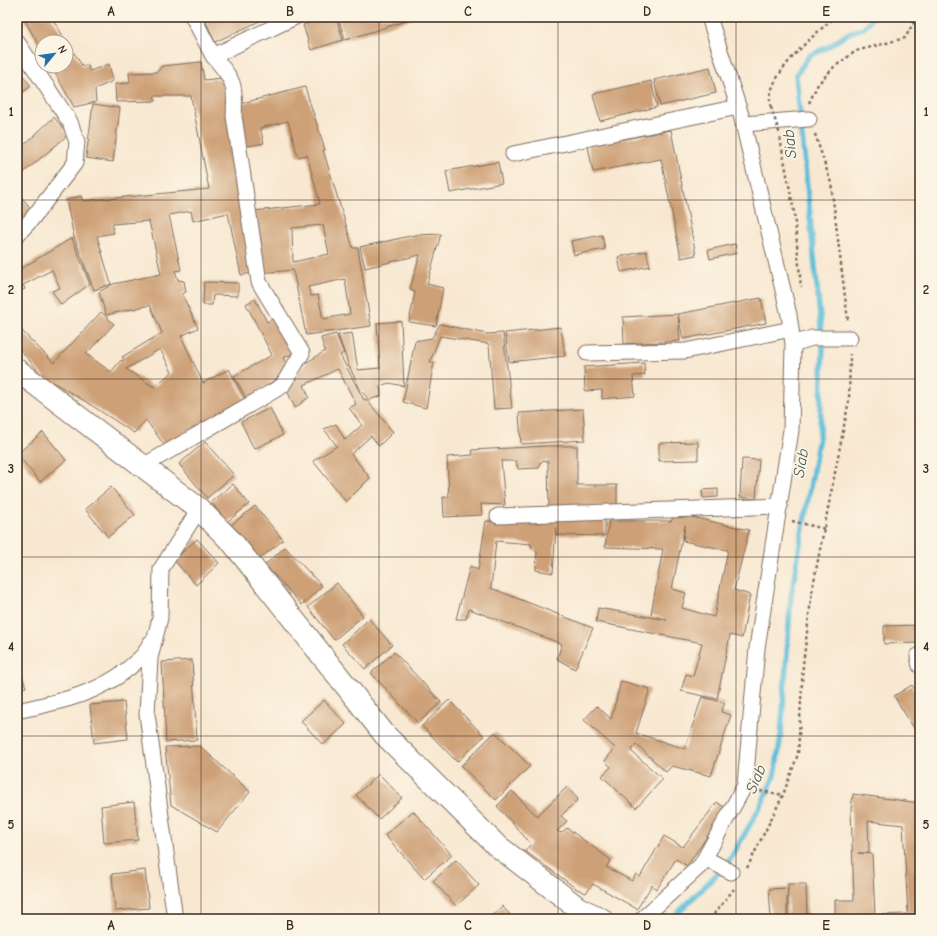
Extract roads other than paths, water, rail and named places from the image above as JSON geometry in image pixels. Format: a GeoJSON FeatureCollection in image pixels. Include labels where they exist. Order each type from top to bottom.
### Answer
{"type":"FeatureCollection","features":[{"type":"Feature","properties":{"kind":"main road"},"geometry":{"type":"LineString","coordinates":[[17,370],[199,509],[233,543],[385,735],[495,844],[575,914],[601,919]]}},
{"type":"Feature","properties":{"kind":"street"},"geometry":{"type":"LineString","coordinates":[[143,466],[282,386],[302,353],[259,282],[234,116],[236,93],[229,74],[213,56],[193,17]]}},
{"type":"Feature","properties":{"kind":"street"},"geometry":{"type":"LineString","coordinates":[[213,56],[295,17]]}},
{"type":"Feature","properties":{"kind":"street"},"geometry":{"type":"LineString","coordinates":[[642,919],[708,860],[745,785],[757,648],[791,430],[793,344],[789,315],[743,124],[709,17]]}},
{"type":"Feature","properties":{"kind":"street"},"geometry":{"type":"LineString","coordinates":[[17,42],[70,122],[77,142],[75,163],[31,220],[17,235]]}},
{"type":"Feature","properties":{"kind":"street"},"geometry":{"type":"LineString","coordinates":[[513,154],[738,108]]}},
{"type":"Feature","properties":{"kind":"street"},"geometry":{"type":"LineString","coordinates":[[743,124],[779,128],[807,119]]}},
{"type":"Feature","properties":{"kind":"street"},"geometry":{"type":"LineString","coordinates":[[587,353],[685,351],[791,329]]}},
{"type":"Feature","properties":{"kind":"street"},"geometry":{"type":"LineString","coordinates":[[793,344],[812,338],[843,338]]}},
{"type":"Feature","properties":{"kind":"street"},"geometry":{"type":"LineString","coordinates":[[498,516],[780,506]]}},
{"type":"Feature","properties":{"kind":"street"},"geometry":{"type":"LineString","coordinates":[[175,919],[148,714],[150,658],[160,618],[161,569],[199,509]]}},
{"type":"Feature","properties":{"kind":"street"},"geometry":{"type":"LineString","coordinates":[[17,711],[78,696],[114,681],[146,654],[160,618]]}},
{"type":"Feature","properties":{"kind":"street"},"geometry":{"type":"LineString","coordinates":[[708,860],[735,878]]}},
{"type":"Feature","properties":{"kind":"waterway","name":"Siab"},"geometry":{"type":"LineString","coordinates":[[672,919],[728,863],[760,807],[775,775],[781,735],[791,596],[820,431],[823,347],[796,75],[809,56],[828,47],[849,33],[864,28],[873,17]]}}]}
